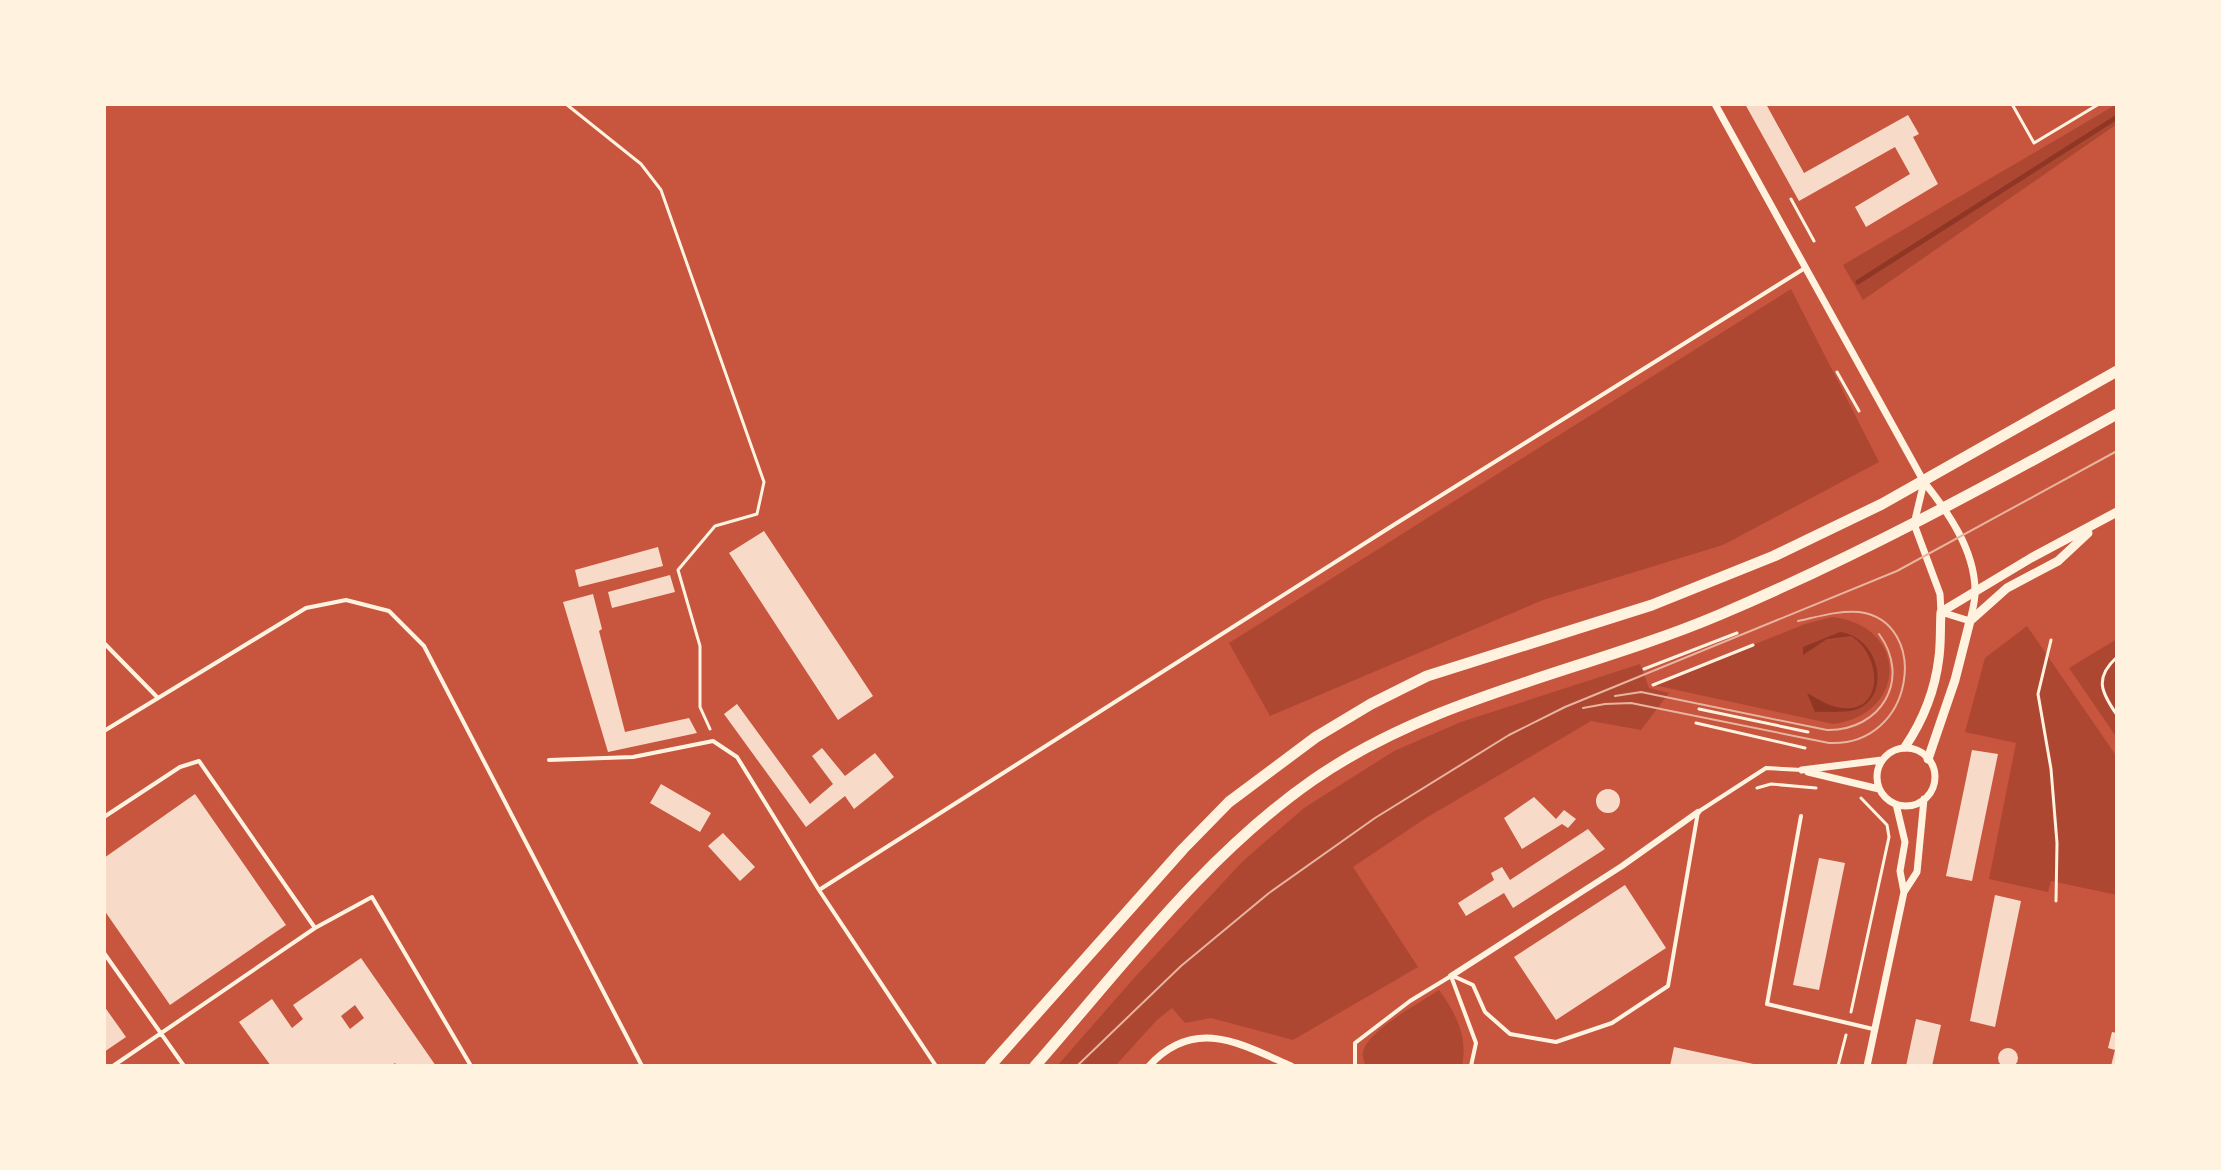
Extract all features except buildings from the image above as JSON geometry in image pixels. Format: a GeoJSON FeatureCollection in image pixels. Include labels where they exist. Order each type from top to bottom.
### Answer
{"type":"FeatureCollection","features":[{"type":"Feature","properties":{"kind":"main road"},"geometry":{"type":"LineString","coordinates":[[990,1066],[1183,849],[1229,802],[1316,737],[1371,704],[1427,676],[1652,605],[1774,556],[1924,482],[2117,371]]}},
{"type":"Feature","properties":{"kind":"main road"},"geometry":{"type":"LineString","coordinates":[[1035,1066],[1226,852],[1266,816],[1359,750],[1408,725],[1491,693],[1718,616],[1914,524],[2117,414]]}},
{"type":"Feature","properties":{"kind":"street"},"geometry":{"type":"LineString","coordinates":[[1715,104],[1924,482],[1958,530],[1970,563],[1975,590],[1970,621],[1955,680],[1928,759]]}},
{"type":"Feature","properties":{"kind":"street"},"geometry":{"type":"LineString","coordinates":[[1905,747],[1930,703],[1939,656],[1940,594],[1914,524],[1924,482]]}},
{"type":"Feature","properties":{"kind":"street"},"geometry":{"type":"LineString","coordinates":[[1941,612],[2117,512]]}},
{"type":"Feature","properties":{"kind":"street"},"geometry":{"type":"LineString","coordinates":[[1970,621],[2007,588],[2058,561],[2098,524]]}},
{"type":"Feature","properties":{"kind":"street"},"geometry":{"type":"LineString","coordinates":[[1941,612],[1970,621]]}},
{"type":"Feature","properties":{"kind":"street"},"geometry":{"type":"LineString","coordinates":[[1867,1066],[1904,892],[1917,872],[1924,799],[1934,782],[1934,771],[1928,759],[1917,750],[1905,747],[1892,751],[1882,760],[1876,775],[1879,789],[1896,804],[1913,805],[1924,799]]}},
{"type":"Feature","properties":{"kind":"street"},"geometry":{"type":"LineString","coordinates":[[1802,770],[1882,760]]}},
{"type":"Feature","properties":{"kind":"street"},"geometry":{"type":"LineString","coordinates":[[1802,770],[1879,789]]}},
{"type":"Feature","properties":{"kind":"street"},"geometry":{"type":"LineString","coordinates":[[1896,804],[1905,842],[1900,871],[1904,892]]}},
{"type":"Feature","properties":{"kind":"street"},"geometry":{"type":"LineString","coordinates":[[1451,976],[1622,866],[1698,812]]}},
{"type":"Feature","properties":{"kind":"street"},"geometry":{"type":"LineString","coordinates":[[1149,1066],[1177,1045],[1202,1037],[1229,1040],[1291,1066]]}},
{"type":"Feature","properties":{"kind":"lane"},"geometry":{"type":"LineString","coordinates":[[819,890],[1378,534],[1807,267]]}},
{"type":"Feature","properties":{"kind":"lane"},"geometry":{"type":"LineString","coordinates":[[104,731],[306,608],[346,600],[389,611],[424,646],[642,1066]]}},
{"type":"Feature","properties":{"kind":"lane"},"geometry":{"type":"LineString","coordinates":[[104,643],[158,698]]}},
{"type":"Feature","properties":{"kind":"lane"},"geometry":{"type":"LineString","coordinates":[[549,760],[633,757],[713,741],[737,757],[819,890],[936,1066]]}},
{"type":"Feature","properties":{"kind":"lane"},"geometry":{"type":"LineString","coordinates":[[104,817],[180,767],[199,761],[315,928]]}},
{"type":"Feature","properties":{"kind":"lane"},"geometry":{"type":"LineString","coordinates":[[1451,976],[1473,985],[1485,1012],[1510,1034],[1556,1042],[1612,1023],[1668,986],[1698,812],[1766,768],[1802,770]]}},
{"type":"Feature","properties":{"kind":"lane"},"geometry":{"type":"LineString","coordinates":[[1801,816],[1767,1004],[1875,1030]]}},
{"type":"Feature","properties":{"kind":"lane"},"geometry":{"type":"LineString","coordinates":[[113,1066],[315,928],[372,897],[471,1066]]}},
{"type":"Feature","properties":{"kind":"lane"},"geometry":{"type":"LineString","coordinates":[[104,953],[184,1066]]}},
{"type":"Feature","properties":{"kind":"lane"},"geometry":{"type":"LineString","coordinates":[[1355,1066],[1355,1043],[1410,1001],[1451,976]]}},
{"type":"Feature","properties":{"kind":"lane"},"geometry":{"type":"LineString","coordinates":[[1451,976],[1476,1043],[1471,1066]]}},
{"type":"Feature","properties":{"kind":"path"},"geometry":{"type":"LineString","coordinates":[[566,104],[641,164],[661,190],[764,482],[757,514],[715,526],[678,570],[700,646],[700,707],[713,741]]}},
{"type":"Feature","properties":{"kind":"path"},"geometry":{"type":"LineString","coordinates":[[2012,104],[2034,143],[2099,104]]}},
{"type":"Feature","properties":{"kind":"path"},"geometry":{"type":"LineString","coordinates":[[1791,199],[1814,241]]}},
{"type":"Feature","properties":{"kind":"path"},"geometry":{"type":"LineString","coordinates":[[1837,372],[1859,411]]}},
{"type":"Feature","properties":{"kind":"path"},"geometry":{"type":"LineString","coordinates":[[1644,669],[1737,633]]}},
{"type":"Feature","properties":{"kind":"path"},"geometry":{"type":"LineString","coordinates":[[2051,640],[2038,694],[2051,769],[2057,843],[2056,901]]}},
{"type":"Feature","properties":{"kind":"path"},"geometry":{"type":"LineString","coordinates":[[1653,685],[1753,645]]}},
{"type":"Feature","properties":{"kind":"path"},"geometry":{"type":"LineString","coordinates":[[2117,658],[2108,665],[2102,676],[2101,688],[2117,715]]}},
{"type":"Feature","properties":{"kind":"path"},"geometry":{"type":"LineString","coordinates":[[1699,709],[1808,732]]}},
{"type":"Feature","properties":{"kind":"path"},"geometry":{"type":"LineString","coordinates":[[1696,723],[1805,748]]}},
{"type":"Feature","properties":{"kind":"path"},"geometry":{"type":"LineString","coordinates":[[1746,791],[1771,784],[1827,789]]}},
{"type":"Feature","properties":{"kind":"path"},"geometry":{"type":"LineString","coordinates":[[1838,1066],[1889,837],[1887,825],[1854,792]]}},
{"type":"Feature","properties":{"kind":"shaded area"},"geometry":{"type":"Polygon","coordinates":[[[2117,104],[2117,124],[1863,300],[1843,265],[2117,104]]]}},
{"type":"Feature","properties":{"kind":"shaded area"},"geometry":{"type":"Polygon","coordinates":[[[1791,289],[1879,462],[1723,545],[1543,600],[1270,716],[1229,643],[1791,289]]]}},
{"type":"Feature","properties":{"kind":"shaded area"},"geometry":{"type":"Polygon","coordinates":[[[1832,617],[1857,624],[1875,636],[1886,652],[1890,670],[1886,689],[1875,705],[1857,717],[1833,724],[1654,685],[1805,624],[1832,617]]]}},
{"type":"Feature","properties":{"kind":"shaded area"},"geometry":{"type":"Polygon","coordinates":[[[2027,626],[2117,757],[2117,895],[2051,881],[2048,892],[1989,879],[2016,743],[1965,732],[1985,658],[2027,626]]]}},
{"type":"Feature","properties":{"kind":"shaded area"},"geometry":{"type":"Polygon","coordinates":[[[1840,632],[1853,636],[1871,654],[1878,678],[1876,690],[1870,700],[1855,710],[1815,712],[1807,693],[1842,708],[1856,707],[1866,702],[1872,692],[1873,668],[1869,656],[1851,636],[1827,639],[1803,655],[1803,647],[1840,632]]]}},
{"type":"Feature","properties":{"kind":"shaded area"},"geometry":{"type":"Polygon","coordinates":[[[2117,639],[2117,738],[2069,668],[2117,639]]]}},
{"type":"Feature","properties":{"kind":"shaded area"},"geometry":{"type":"Polygon","coordinates":[[[1640,664],[1649,688],[1669,693],[1641,730],[1591,721],[1426,818],[1353,867],[1418,967],[1293,1040],[1211,1018],[1185,1023],[1172,1008],[1115,1066],[1057,1066],[1243,861],[1304,808],[1394,751],[1461,722],[1640,664]]]}},
{"type":"Feature","properties":{"kind":"shaded area"},"geometry":{"type":"Polygon","coordinates":[[[1439,990],[1451,1008],[1462,1035],[1462,1066],[1365,1066],[1363,1053],[1373,1036],[1439,990]]]}},
{"type":"Feature","properties":{"kind":"waterway"},"geometry":{"type":"LineString","coordinates":[[1858,282],[2117,117]]}},
{"type":"Feature","properties":{"kind":"tram line"},"geometry":{"type":"LineString","coordinates":[[1077,1066],[1181,966],[1269,893],[1375,818],[1509,735],[1565,707],[1897,571],[2117,451]]}},
{"type":"Feature","properties":{"kind":"tram line"},"geometry":{"type":"LineString","coordinates":[[1583,708],[1631,703],[1829,743],[1858,739],[1881,725],[1896,706],[1904,682],[1904,658],[1897,637],[1882,620],[1859,612],[1798,621]]}},
{"type":"Feature","properties":{"kind":"tram line"},"geometry":{"type":"LineString","coordinates":[[1615,696],[1641,692],[1827,730],[1846,728],[1863,722],[1886,699],[1892,668],[1879,634]]}}]}
